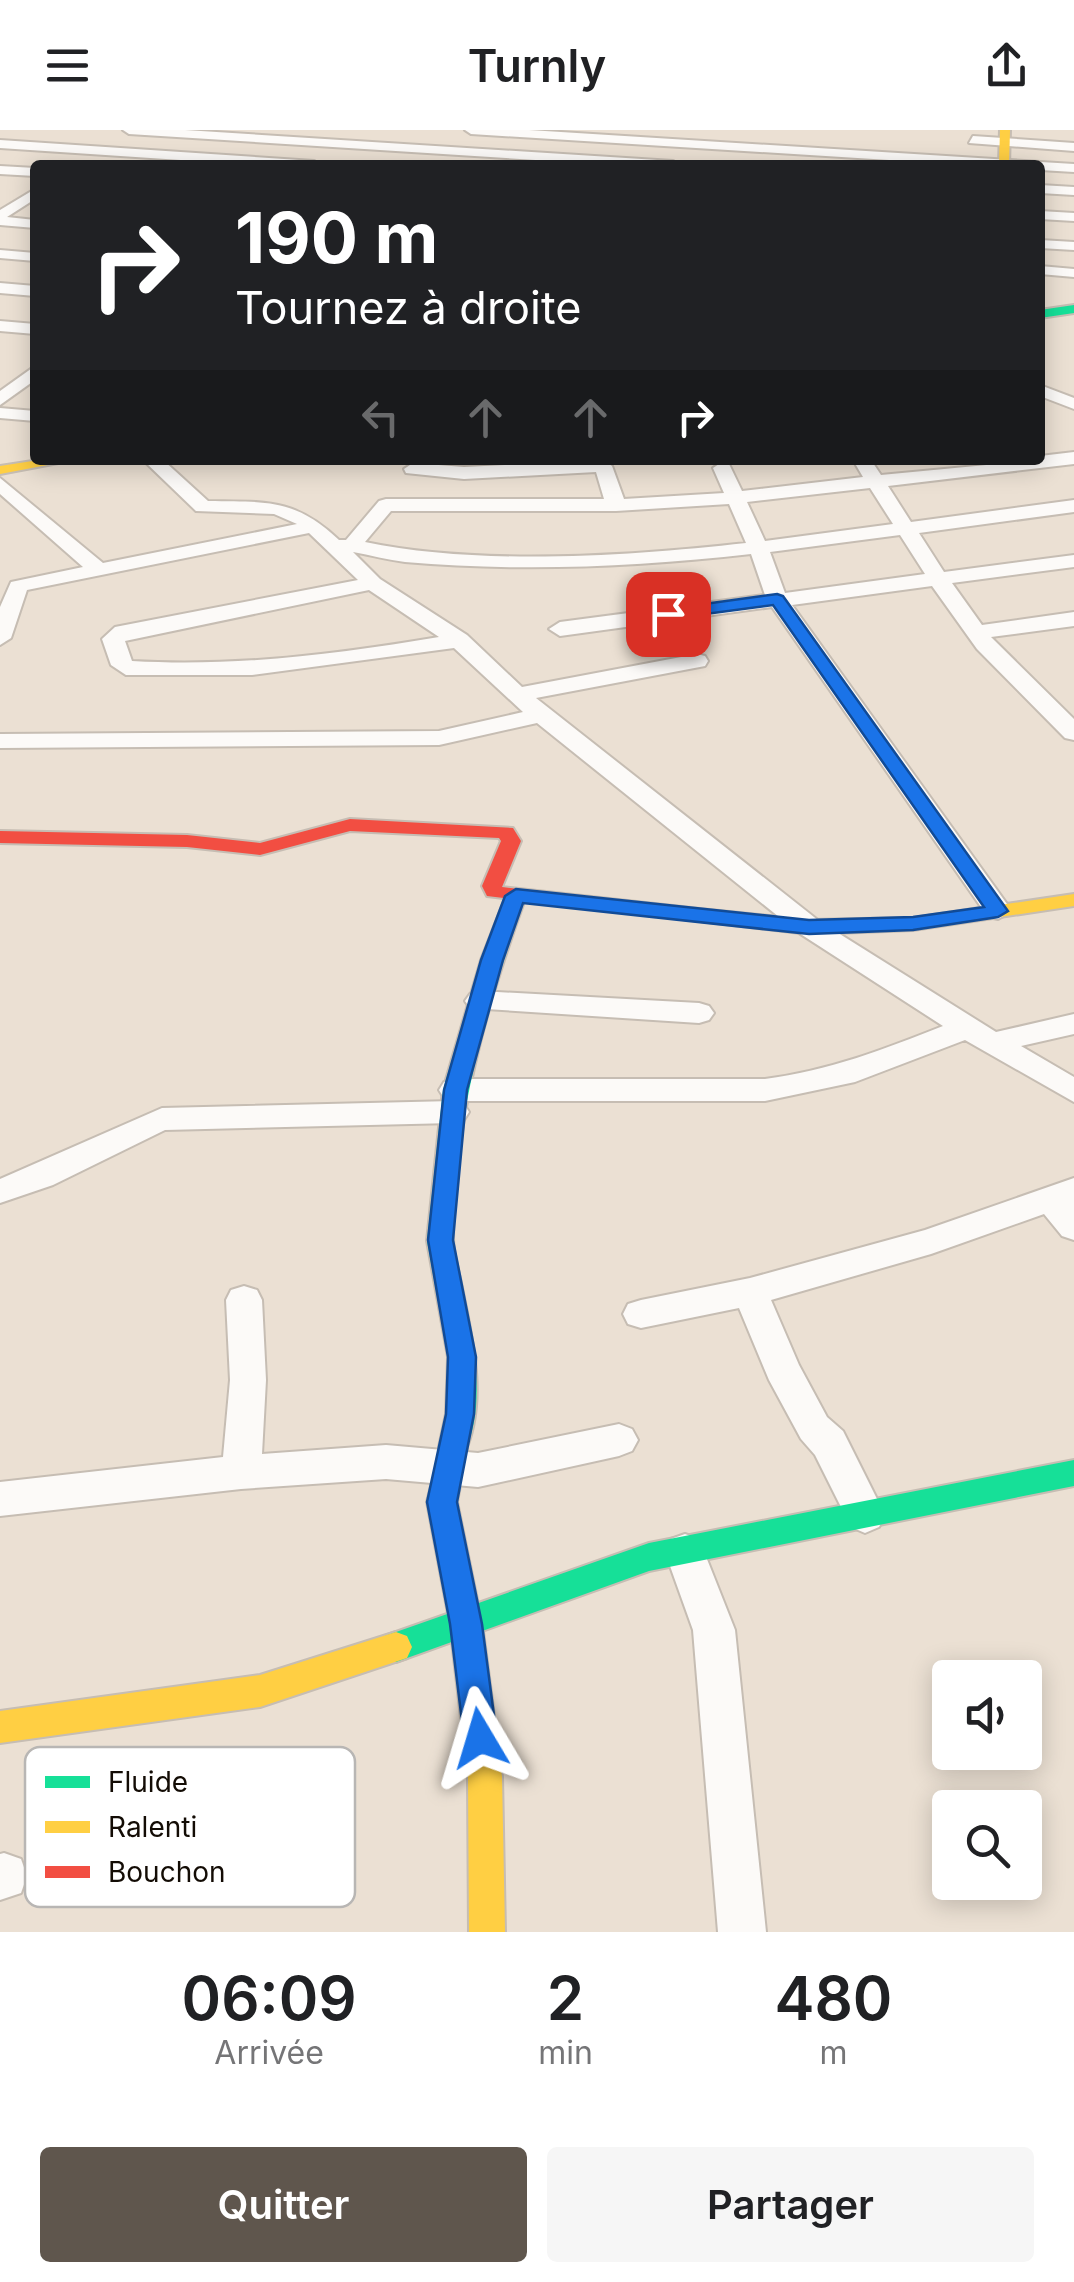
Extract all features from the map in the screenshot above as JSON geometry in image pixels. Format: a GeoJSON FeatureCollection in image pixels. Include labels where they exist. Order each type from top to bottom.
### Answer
{"type":"FeatureCollection","features":[{"type":"Feature","properties":{"kind":"street"},"geometry":{"type":"LineString","coordinates":[[86,160],[132,130],[576,160]]}},
{"type":"Feature","properties":{"kind":"street"},"geometry":{"type":"LineString","coordinates":[[292,160],[328,130]]}},
{"type":"Feature","properties":{"kind":"street"},"geometry":{"type":"LineString","coordinates":[[470,130],[1004,150],[1074,147]]}},
{"type":"Feature","properties":{"kind":"street"},"geometry":{"type":"LineString","coordinates":[[637,160],[653,136]]}},
{"type":"Feature","properties":{"kind":"street"},"geometry":{"type":"LineString","coordinates":[[949,139],[1004,150]]}},
{"type":"Feature","properties":{"kind":"street"},"geometry":{"type":"LineString","coordinates":[[0,144],[234,160]]}},
{"type":"Feature","properties":{"kind":"street"},"geometry":{"type":"LineString","coordinates":[[1045,166],[1074,168]]}},
{"type":"Feature","properties":{"kind":"street"},"geometry":{"type":"LineString","coordinates":[[0,170],[30,172]]}},
{"type":"Feature","properties":{"kind":"street"},"geometry":{"type":"LineString","coordinates":[[1045,189],[1074,191]]}},
{"type":"Feature","properties":{"kind":"street"},"geometry":{"type":"LineString","coordinates":[[0,194],[30,195]]}},
{"type":"Feature","properties":{"kind":"street"},"geometry":{"type":"LineString","coordinates":[[0,219],[30,198]]}},
{"type":"Feature","properties":{"kind":"street"},"geometry":{"type":"LineString","coordinates":[[1045,214],[1074,217]]}},
{"type":"Feature","properties":{"kind":"street"},"geometry":{"type":"LineString","coordinates":[[0,219],[30,223]]}},
{"type":"Feature","properties":{"kind":"street"},"geometry":{"type":"LineString","coordinates":[[1045,244],[1074,246]]}},
{"type":"Feature","properties":{"kind":"street"},"geometry":{"type":"LineString","coordinates":[[0,254],[30,257]]}},
{"type":"Feature","properties":{"kind":"street"},"geometry":{"type":"LineString","coordinates":[[1045,270],[1074,273]]}},
{"type":"Feature","properties":{"kind":"street"},"geometry":{"type":"LineString","coordinates":[[0,288],[30,291]]}},
{"type":"Feature","properties":{"kind":"street"},"geometry":{"type":"LineString","coordinates":[[1045,313],[1074,309]]}},
{"type":"Feature","properties":{"kind":"street"},"geometry":{"type":"LineString","coordinates":[[0,326],[30,329]]}},
{"type":"Feature","properties":{"kind":"street"},"geometry":{"type":"LineString","coordinates":[[0,400],[29,369]]}},
{"type":"Feature","properties":{"kind":"street"},"geometry":{"type":"LineString","coordinates":[[1045,394],[1068,410]]}},
{"type":"Feature","properties":{"kind":"street"},"geometry":{"type":"LineString","coordinates":[[0,412],[30,415]]}},
{"type":"Feature","properties":{"kind":"street"},"geometry":{"type":"LineString","coordinates":[[1045,461],[1074,458]]}},
{"type":"Feature","properties":{"kind":"street"},"geometry":{"type":"LineString","coordinates":[[0,470],[34,465]]}},
{"type":"Feature","properties":{"kind":"street"},"geometry":{"type":"LineString","coordinates":[[157,465],[203,507],[277,508],[343,545],[373,582],[459,640],[517,695],[546,714],[809,927],[1074,1090]]}},
{"type":"Feature","properties":{"kind":"street"},"geometry":{"type":"LineString","coordinates":[[343,545],[386,505],[415,465],[464,472],[572,465]]}},
{"type":"Feature","properties":{"kind":"street"},"geometry":{"type":"LineString","coordinates":[[604,465],[616,505]]}},
{"type":"Feature","properties":{"kind":"street"},"geometry":{"type":"LineString","coordinates":[[865,465],[985,644],[1074,733]]}},
{"type":"Feature","properties":{"kind":"street"},"geometry":{"type":"LineString","coordinates":[[386,505],[616,505],[734,498],[1010,465]]}},
{"type":"Feature","properties":{"kind":"street"},"geometry":{"type":"LineString","coordinates":[[722,468],[777,599],[998,911]]}},
{"type":"Feature","properties":{"kind":"street"},"geometry":{"type":"LineString","coordinates":[[0,484],[99,570]]}},
{"type":"Feature","properties":{"kind":"street"},"geometry":{"type":"LineString","coordinates":[[343,545],[396,555],[513,560],[624,558],[759,549],[1074,506]]}},
{"type":"Feature","properties":{"kind":"street"},"geometry":{"type":"LineString","coordinates":[[0,638],[18,586],[315,526]]}},
{"type":"Feature","properties":{"kind":"street"},"geometry":{"type":"LineString","coordinates":[[560,629],[1074,562]]}},
{"type":"Feature","properties":{"kind":"street"},"geometry":{"type":"LineString","coordinates":[[373,582],[123,632],[112,639],[126,668],[213,670],[336,661],[459,640]]}},
{"type":"Feature","properties":{"kind":"street"},"geometry":{"type":"LineString","coordinates":[[979,632],[1074,619]]}},
{"type":"Feature","properties":{"kind":"street"},"geometry":{"type":"LineString","coordinates":[[517,695],[697,661]]}},
{"type":"Feature","properties":{"kind":"street"},"geometry":{"type":"LineString","coordinates":[[0,741],[439,738],[546,714]]}},
{"type":"Feature","properties":{"kind":"street"},"geometry":{"type":"LineString","coordinates":[[0,836],[187,841],[260,849],[350,825],[506,832],[511,841],[492,886],[494,892],[809,927],[913,924],[1074,900]]}},
{"type":"Feature","properties":{"kind":"street"},"geometry":{"type":"LineString","coordinates":[[487,1932],[485,1777],[466,1624],[442,1502],[460,1414],[462,1357],[440,1240],[454,1101],[480,1001],[516,896]]}},
{"type":"Feature","properties":{"kind":"street"},"geometry":{"type":"LineString","coordinates":[[480,1001],[699,1013]]}},
{"type":"Feature","properties":{"kind":"street"},"geometry":{"type":"LineString","coordinates":[[0,1190],[44,1174],[126,1132],[162,1119],[454,1101],[807,1086],[980,1035],[1074,1024]]}},
{"type":"Feature","properties":{"kind":"street"},"geometry":{"type":"LineString","coordinates":[[642,1314],[750,1292],[931,1240],[1062,1194],[1074,1227]]}},
{"type":"Feature","properties":{"kind":"street"},"geometry":{"type":"LineString","coordinates":[[750,1292],[782,1369],[814,1428],[829,1443],[865,1515]]}},
{"type":"Feature","properties":{"kind":"street"},"geometry":{"type":"LineString","coordinates":[[241,1472],[248,1380],[244,1300]]}},
{"type":"Feature","properties":{"kind":"street"},"geometry":{"type":"LineString","coordinates":[[0,1499],[241,1472],[386,1462],[478,1470],[619,1440]]}},
{"type":"Feature","properties":{"kind":"street"},"geometry":{"type":"LineString","coordinates":[[0,1727],[260,1691],[466,1624],[649,1557],[1074,1473]]}},
{"type":"Feature","properties":{"kind":"street"},"geometry":{"type":"LineString","coordinates":[[685,1552],[714,1630],[742,1932]]}},
{"type":"Feature","properties":{"kind":"traffic: fast"},"geometry":{"type":"LineString","coordinates":[[1045,313],[1074,309]]}},
{"type":"Feature","properties":{"kind":"traffic: fast"},"geometry":{"type":"LineString","coordinates":[[453,1447],[460,1414],[462,1357],[440,1241],[455,1090],[492,960],[516,896]]}},
{"type":"Feature","properties":{"kind":"traffic: fast"},"geometry":{"type":"LineString","coordinates":[[396,1647],[649,1557],[1074,1473]]}},
{"type":"Feature","properties":{"kind":"traffic: slow"},"geometry":{"type":"LineString","coordinates":[[1004,160],[1005,130]]}},
{"type":"Feature","properties":{"kind":"traffic: slow"},"geometry":{"type":"LineString","coordinates":[[0,470],[34,465]]}},
{"type":"Feature","properties":{"kind":"traffic: slow"},"geometry":{"type":"LineString","coordinates":[[700,915],[809,927],[913,924],[1074,900]]}},
{"type":"Feature","properties":{"kind":"traffic: slow"},"geometry":{"type":"LineString","coordinates":[[453,1447],[442,1502],[466,1624],[485,1777],[487,1932]]}},
{"type":"Feature","properties":{"kind":"traffic: slow"},"geometry":{"type":"LineString","coordinates":[[0,1727],[260,1691],[396,1647]]}},
{"type":"Feature","properties":{"kind":"traffic: jam"},"geometry":{"type":"LineString","coordinates":[[0,837],[187,841],[260,849],[350,825],[506,832],[511,841],[492,886],[494,892],[700,915]]}},
{"type":"Feature","properties":{"kind":"route"},"geometry":{"type":"LineString","coordinates":[[480,1738],[466,1624],[442,1502],[460,1414],[462,1357],[440,1240],[456,1090],[492,960],[516,896],[809,927],[913,924],[998,911],[777,599],[668,614]]}}]}
